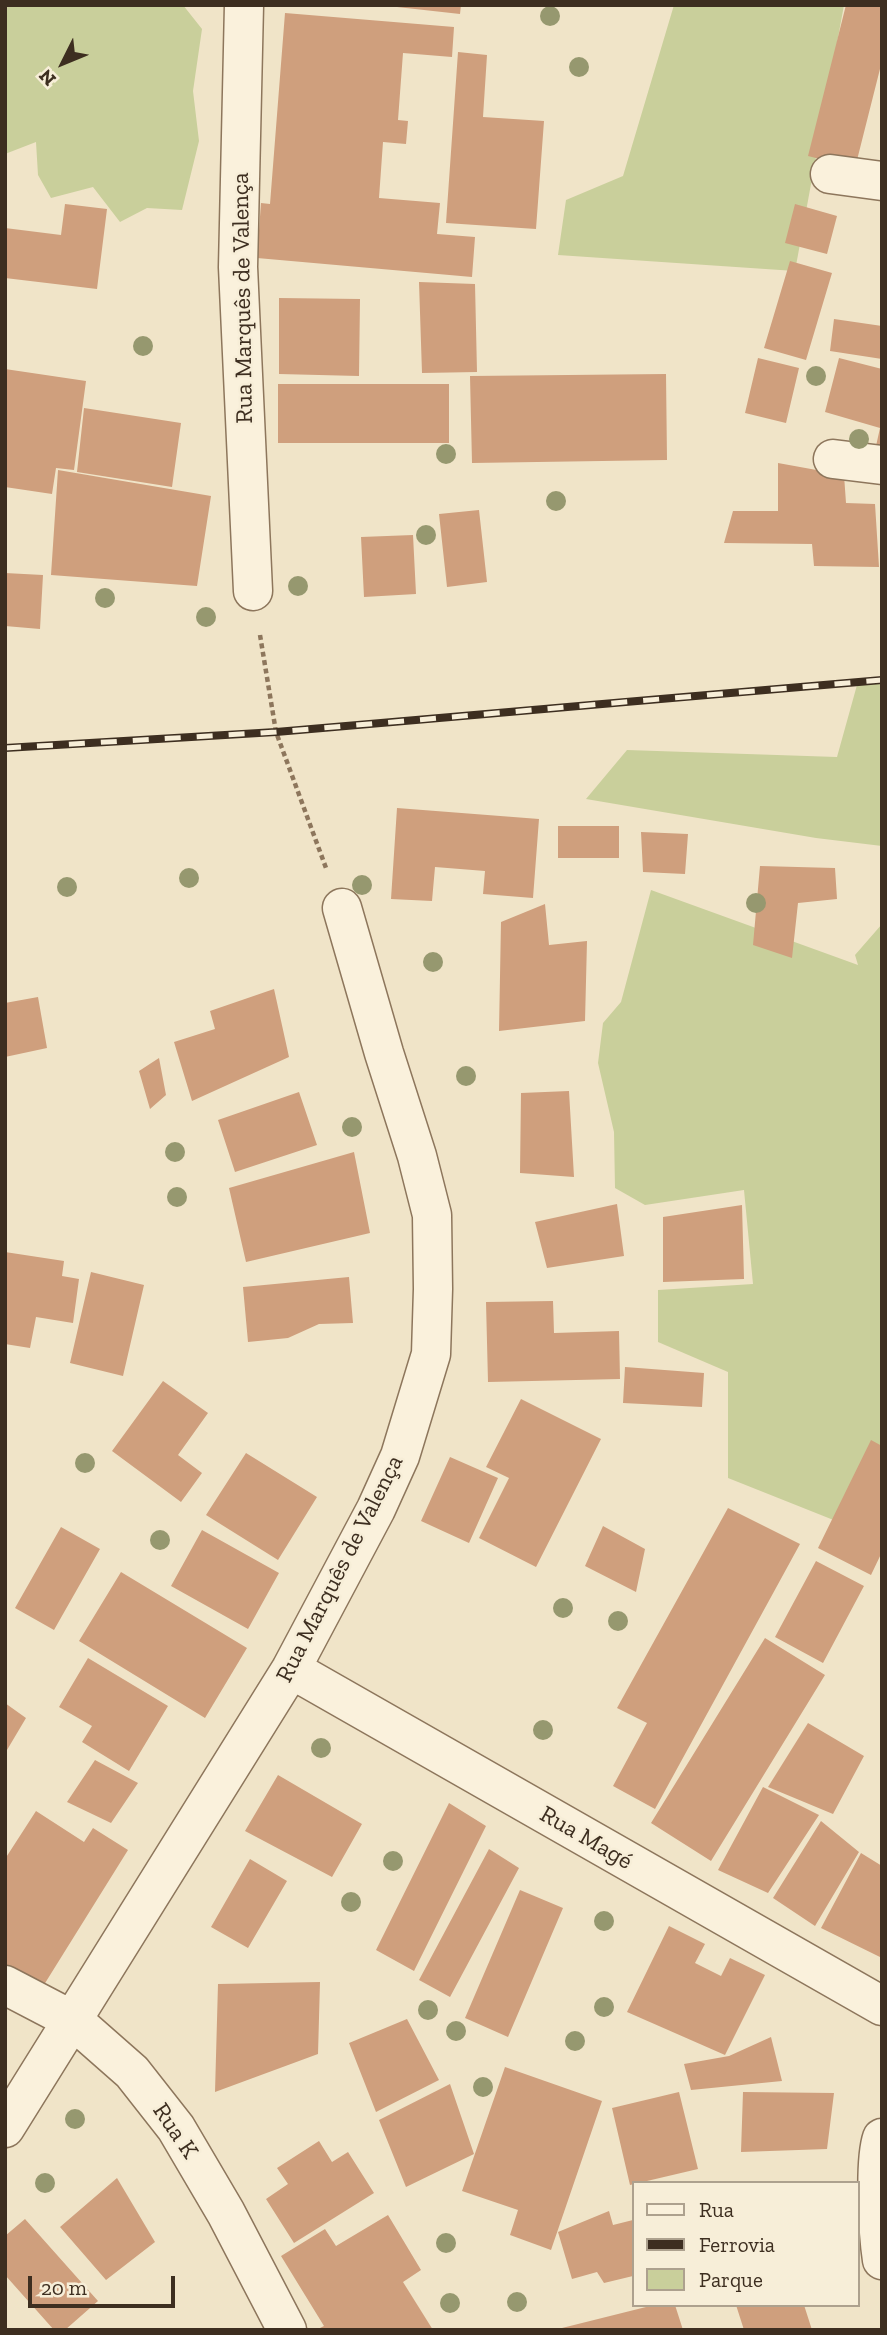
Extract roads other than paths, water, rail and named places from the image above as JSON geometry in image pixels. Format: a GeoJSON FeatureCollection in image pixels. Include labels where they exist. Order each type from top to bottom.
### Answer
{"type":"FeatureCollection","features":[{"type":"Feature","properties":{"kind":"street","name":"Rua Marquês de Valença"},"geometry":{"type":"LineString","coordinates":[[244,5],[238,267],[253,591]]}},
{"type":"Feature","properties":{"kind":"street"},"geometry":{"type":"LineString","coordinates":[[830,174],[882,181]]}},
{"type":"Feature","properties":{"kind":"street"},"geometry":{"type":"LineString","coordinates":[[834,459],[882,465]]}},
{"type":"Feature","properties":{"kind":"street","name":"Rua Marquês de Valença"},"geometry":{"type":"LineString","coordinates":[[5,2128],[291,1669],[376,1508],[400,1456],[431,1354],[432,1215],[418,1156],[384,1053],[342,908]]}},
{"type":"Feature","properties":{"kind":"street","name":"Rua Magé"},"geometry":{"type":"LineString","coordinates":[[291,1669],[882,2006]]}},
{"type":"Feature","properties":{"kind":"street","name":"Rua K"},"geometry":{"type":"LineString","coordinates":[[5,1985],[74,2021],[132,2072],[176,2128],[226,2213],[287,2330]]}},
{"type":"Feature","properties":{"kind":"street"},"geometry":{"type":"LineString","coordinates":[[882,2138],[879,2145],[879,2192],[882,2260]]}},
{"type":"Feature","properties":{"kind":"railway"},"geometry":{"type":"LineString","coordinates":[[5,748],[276,732],[882,680]]}}]}
